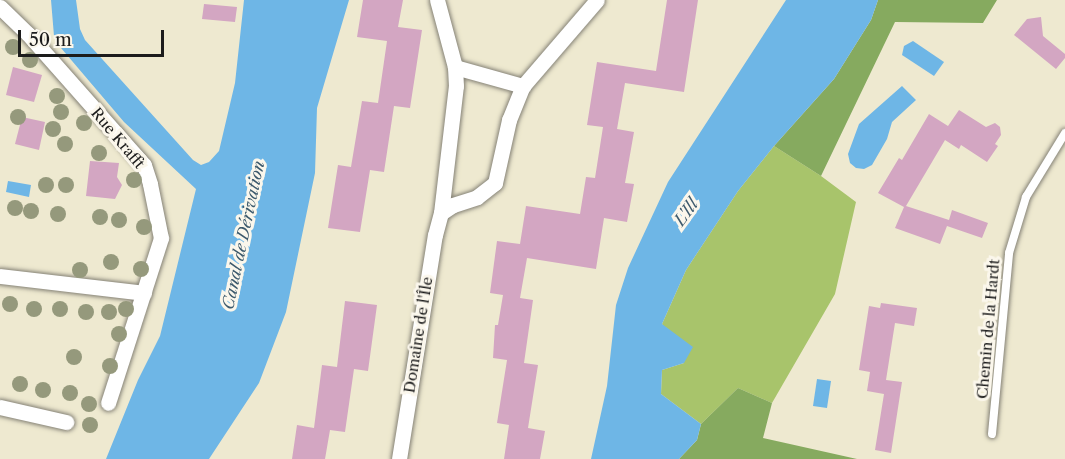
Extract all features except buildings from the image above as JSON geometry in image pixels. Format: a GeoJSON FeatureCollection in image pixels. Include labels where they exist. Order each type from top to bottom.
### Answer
{"type":"FeatureCollection","features":[{"type":"Feature","properties":{"kind":"street","name":"Domaine de l'Île"},"geometry":{"type":"LineString","coordinates":[[399,459],[431,255],[441,213],[456,86],[455,67],[437,0]]}},
{"type":"Feature","properties":{"kind":"street"},"geometry":{"type":"LineString","coordinates":[[441,213],[453,205],[477,197],[495,183],[509,120],[523,86],[597,0]]}},
{"type":"Feature","properties":{"kind":"street","name":"Rue Krafft"},"geometry":{"type":"LineString","coordinates":[[0,7],[28,34],[144,165],[161,238],[108,403]]}},
{"type":"Feature","properties":{"kind":"street"},"geometry":{"type":"LineString","coordinates":[[455,67],[523,86]]}},
{"type":"Feature","properties":{"kind":"street"},"geometry":{"type":"LineString","coordinates":[[0,276],[144,293]]}},
{"type":"Feature","properties":{"kind":"street"},"geometry":{"type":"LineString","coordinates":[[0,407],[66,422]]}},
{"type":"Feature","properties":{"kind":"lane","name":"Chemin de la Hardt"},"geometry":{"type":"LineString","coordinates":[[992,434],[1009,254],[1026,197],[1065,133]]}},
{"type":"Feature","properties":{"kind":"green space"},"geometry":{"type":"Polygon","coordinates":[[[878,0],[997,0],[983,23],[895,22],[821,176],[774,146],[834,79],[871,20],[878,0]]]}},
{"type":"Feature","properties":{"kind":"green space"},"geometry":{"type":"Polygon","coordinates":[[[774,146],[856,202],[835,294],[772,403],[738,388],[701,424],[661,394],[662,370],[684,363],[662,324],[686,270],[738,191],[774,146]]]}},
{"type":"Feature","properties":{"kind":"green space"},"geometry":{"type":"Polygon","coordinates":[[[738,388],[772,403],[763,438],[857,459],[679,459],[697,440],[701,424],[738,388]]]}},
{"type":"Feature","properties":{"kind":"water","name":"Canal de Dérivation"},"geometry":{"type":"Polygon","coordinates":[[[51,0],[76,0],[80,29],[85,40],[193,160],[201,165],[209,162],[219,151],[235,83],[244,0],[349,0],[317,108],[315,173],[286,312],[259,383],[209,459],[106,459],[138,380],[160,336],[196,189],[124,122],[61,48],[54,36],[51,0]]]}},
{"type":"Feature","properties":{"kind":"water","name":"L'Ill"},"geometry":{"type":"Polygon","coordinates":[[[786,0],[878,0],[871,20],[834,79],[774,146],[738,191],[686,270],[662,324],[693,347],[684,363],[662,370],[661,394],[701,424],[697,440],[679,459],[591,459],[607,386],[616,305],[628,268],[668,182],[786,0]]]}},
{"type":"Feature","properties":{"kind":"water"},"geometry":{"type":"Polygon","coordinates":[[[913,41],[944,62],[934,76],[902,55],[904,46],[913,41]]]}},
{"type":"Feature","properties":{"kind":"water"},"geometry":{"type":"Polygon","coordinates":[[[902,86],[916,100],[892,122],[887,139],[872,165],[864,169],[856,168],[850,163],[848,154],[859,124],[902,86]]]}},
{"type":"Feature","properties":{"kind":"water"},"geometry":{"type":"Polygon","coordinates":[[[8,181],[31,185],[29,197],[6,192],[8,181]]]}},
{"type":"Feature","properties":{"kind":"water"},"geometry":{"type":"Polygon","coordinates":[[[817,379],[831,381],[827,408],[813,406],[817,379]]]}}]}
